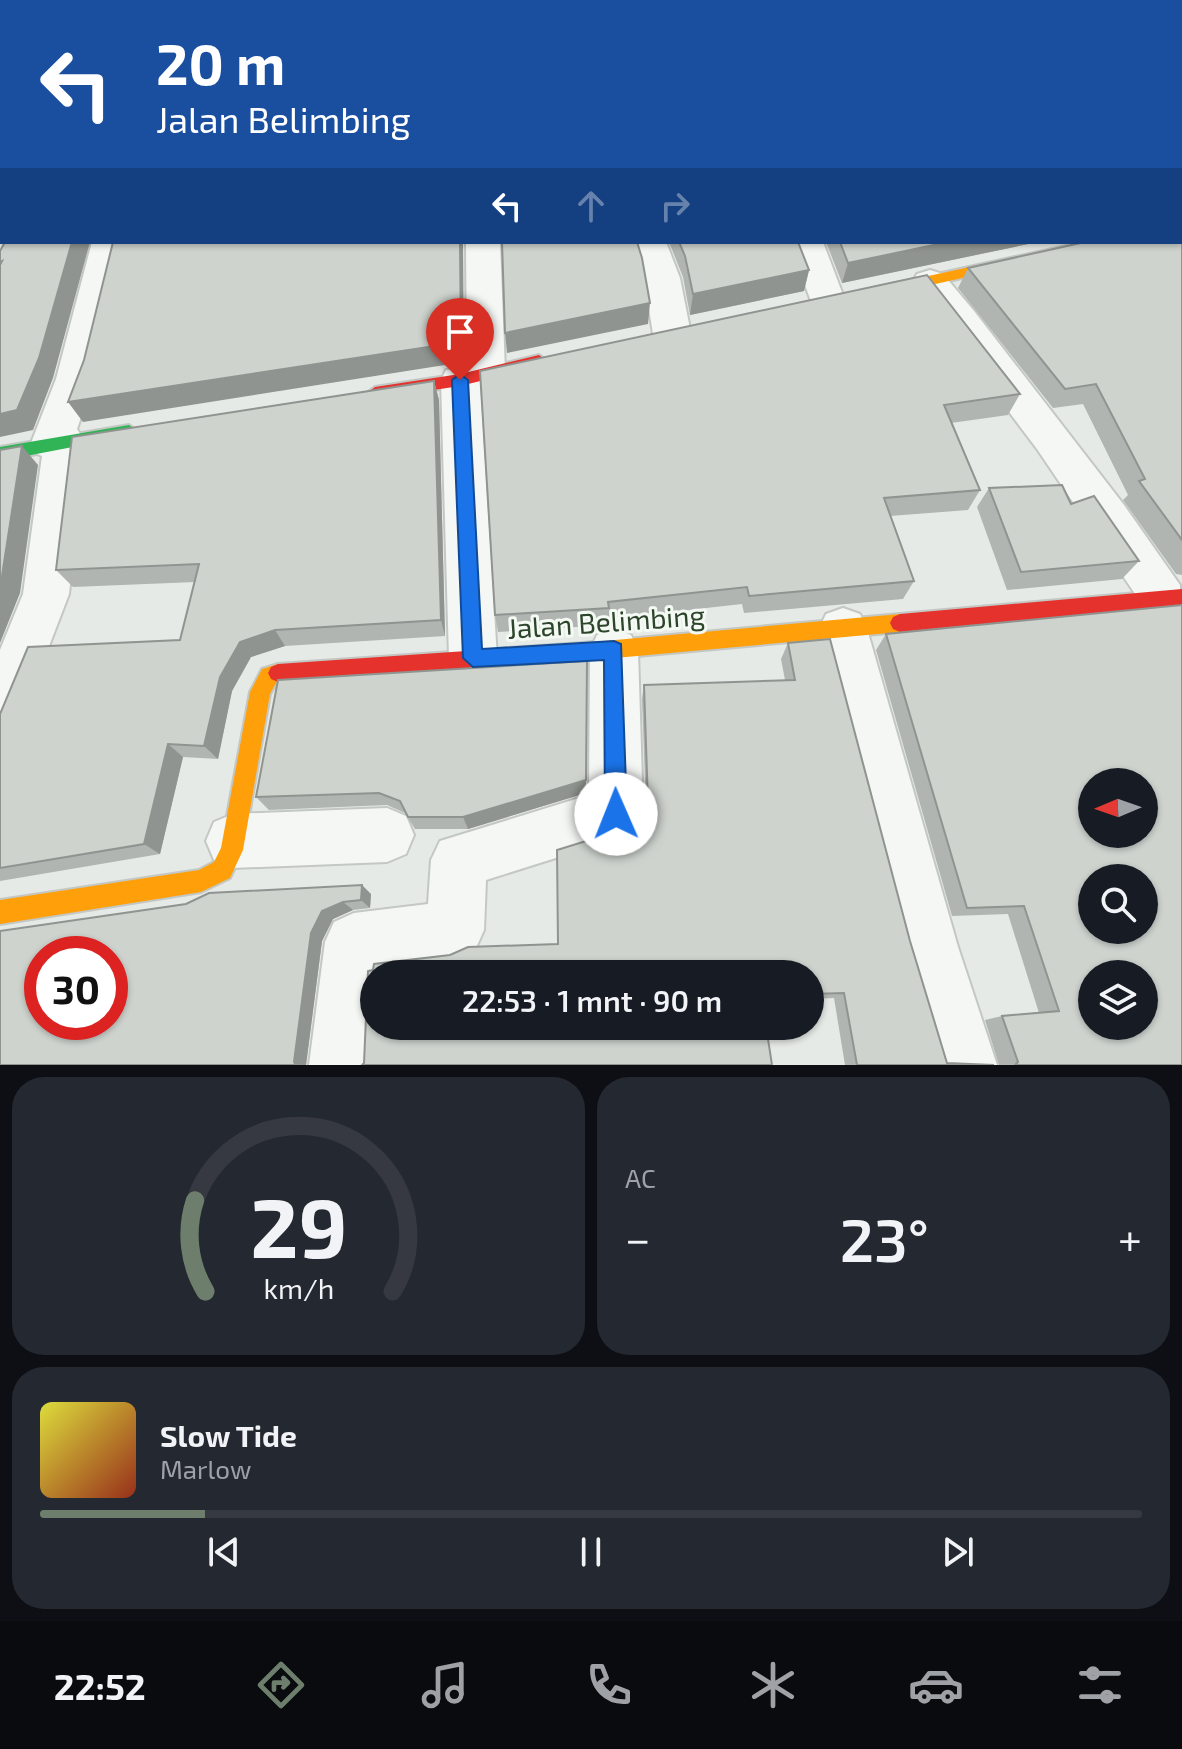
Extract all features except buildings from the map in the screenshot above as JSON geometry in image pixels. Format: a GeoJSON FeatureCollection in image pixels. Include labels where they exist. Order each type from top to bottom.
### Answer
{"type":"FeatureCollection","features":[{"type":"Feature","properties":{"kind":"street"},"geometry":{"type":"LineString","coordinates":[[0,710],[46,594],[58,442],[109,244]]}},
{"type":"Feature","properties":{"kind":"street"},"geometry":{"type":"LineString","coordinates":[[473,658],[473,375],[483,244]]}},
{"type":"Feature","properties":{"kind":"street"},"geometry":{"type":"LineString","coordinates":[[650,244],[662,278],[672,334]]}},
{"type":"Feature","properties":{"kind":"street"},"geometry":{"type":"LineString","coordinates":[[807,244],[835,302],[1096,244]]}},
{"type":"Feature","properties":{"kind":"street"},"geometry":{"type":"LineString","coordinates":[[928,280],[1004,372],[1173,598]]}},
{"type":"Feature","properties":{"kind":"street"},"geometry":{"type":"LineString","coordinates":[[354,396],[564,356]]}},
{"type":"Feature","properties":{"kind":"street"},"geometry":{"type":"LineString","coordinates":[[0,454],[141,429]]}},
{"type":"Feature","properties":{"kind":"street","name":"Jalan Belimbing"},"geometry":{"type":"LineString","coordinates":[[0,912],[201,881],[222,870],[233,841],[260,692],[269,676],[285,671],[614,650],[1173,598]]}},
{"type":"Feature","properties":{"kind":"street"},"geometry":{"type":"LineString","coordinates":[[843,629],[929,947],[966,1065]]}},
{"type":"Feature","properties":{"kind":"street"},"geometry":{"type":"LineString","coordinates":[[340,1065],[354,942],[455,930],[459,860],[616,814],[614,650]]}},
{"type":"Feature","properties":{"kind":"street"},"geometry":{"type":"LineString","coordinates":[[233,841],[387,835]]}},
{"type":"Feature","properties":{"kind":"traffic: fast"},"geometry":{"type":"LineString","coordinates":[[0,454],[129,431]]}},
{"type":"Feature","properties":{"kind":"traffic: slow"},"geometry":{"type":"LineString","coordinates":[[873,293],[1096,244]]}},
{"type":"Feature","properties":{"kind":"traffic: slow"},"geometry":{"type":"LineString","coordinates":[[582,652],[900,623]]}},
{"type":"Feature","properties":{"kind":"traffic: slow"},"geometry":{"type":"LineString","coordinates":[[0,912],[201,881],[222,870],[232,850],[260,692],[269,676],[278,673]]}},
{"type":"Feature","properties":{"kind":"traffic: jam"},"geometry":{"type":"LineString","coordinates":[[375,393],[460,380],[539,361]]}},
{"type":"Feature","properties":{"kind":"traffic: jam"},"geometry":{"type":"LineString","coordinates":[[900,623],[1182,597]]}},
{"type":"Feature","properties":{"kind":"traffic: jam"},"geometry":{"type":"LineString","coordinates":[[278,673],[582,652]]}},
{"type":"Feature","properties":{"kind":"route"},"geometry":{"type":"LineString","coordinates":[[460,380],[473,658],[614,650],[616,814]]}}]}
